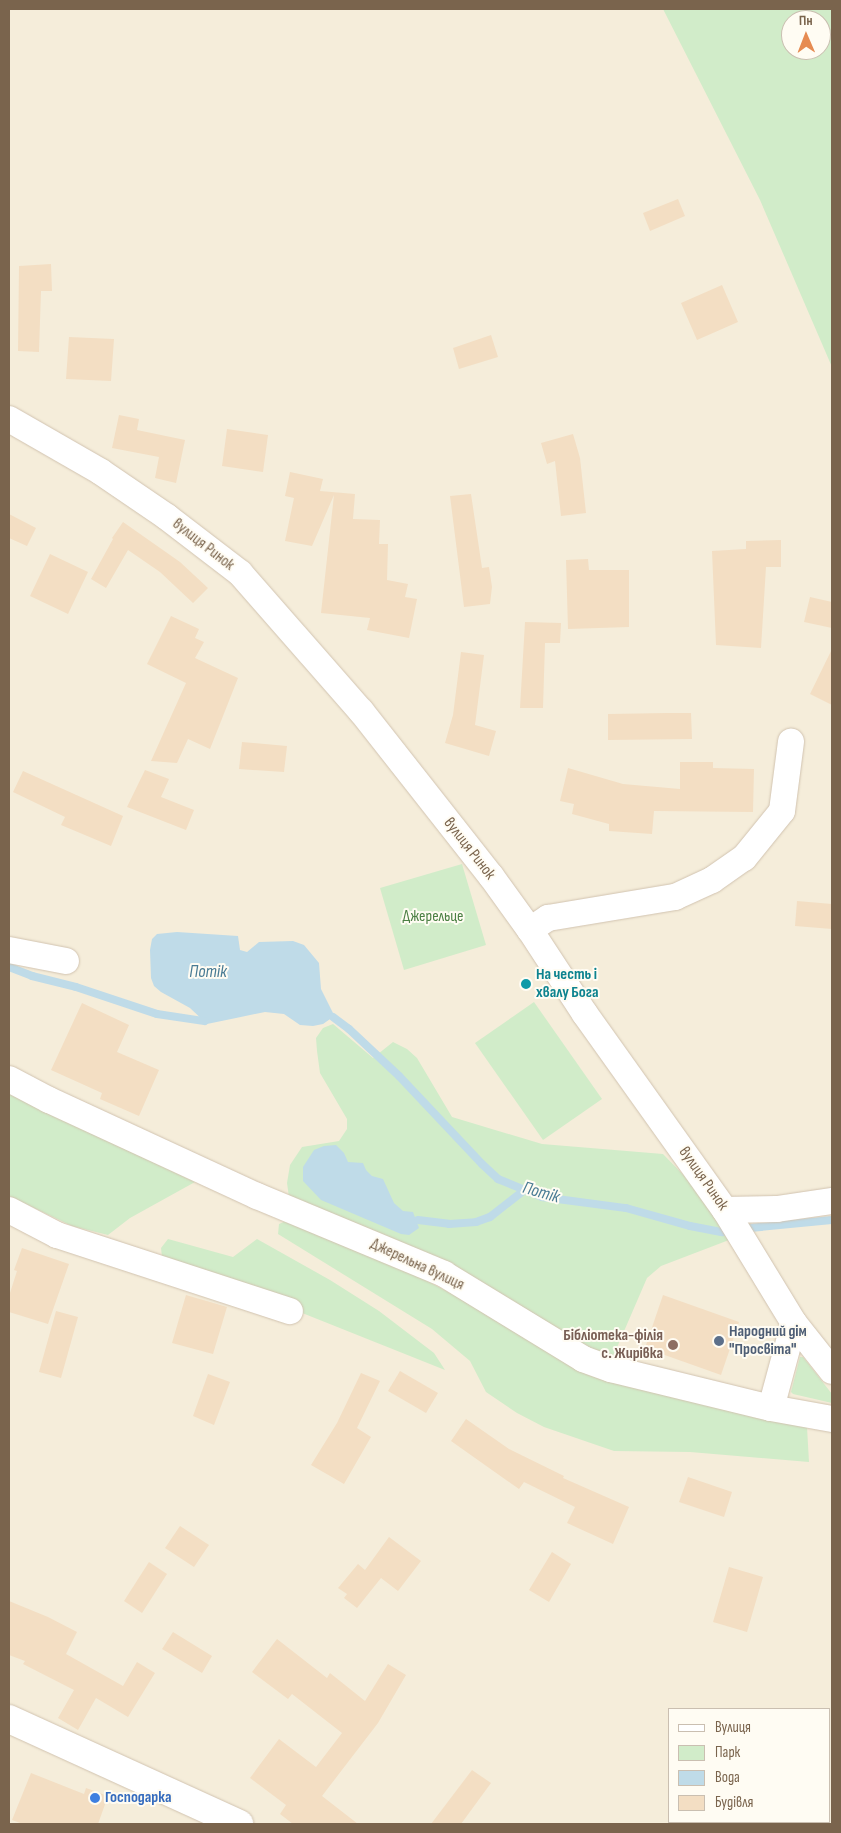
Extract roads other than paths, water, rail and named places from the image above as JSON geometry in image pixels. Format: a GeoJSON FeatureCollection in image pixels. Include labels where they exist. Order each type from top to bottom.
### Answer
{"type":"FeatureCollection","features":[{"type":"Feature","properties":{"kind":"street","name":"вулиця Ринок"},"geometry":{"type":"LineString","coordinates":[[9,419],[101,472],[167,517],[240,573],[361,711],[491,876],[530,930],[585,1014],[725,1210],[794,1323],[832,1371]]}},
{"type":"Feature","properties":{"kind":"street"},"geometry":{"type":"LineString","coordinates":[[530,930],[548,918],[674,897],[712,880],[744,858],[782,811],[790,742]]}},
{"type":"Feature","properties":{"kind":"street"},"geometry":{"type":"LineString","coordinates":[[9,950],[66,961]]}},
{"type":"Feature","properties":{"kind":"street","name":"Джерельна вулиця"},"geometry":{"type":"LineString","coordinates":[[9,1080],[257,1196],[444,1274],[583,1359],[610,1369],[771,1408],[832,1420]]}},
{"type":"Feature","properties":{"kind":"street"},"geometry":{"type":"LineString","coordinates":[[725,1210],[777,1209],[832,1201]]}},
{"type":"Feature","properties":{"kind":"street"},"geometry":{"type":"LineString","coordinates":[[9,1210],[57,1234],[290,1311]]}},
{"type":"Feature","properties":{"kind":"street"},"geometry":{"type":"LineString","coordinates":[[771,1408],[794,1323]]}},
{"type":"Feature","properties":{"kind":"street"},"geometry":{"type":"LineString","coordinates":[[9,1719],[239,1824]]}},
{"type":"Feature","properties":{"kind":"water","name":"Потік"},"geometry":{"type":"Polygon","coordinates":[[[177,932],[238,936],[240,950],[247,952],[259,942],[293,941],[304,945],[319,963],[321,989],[333,1013],[333,1017],[323,1024],[313,1026],[300,1025],[284,1014],[265,1012],[207,1024],[190,1008],[161,992],[154,986],[151,978],[150,950],[152,939],[157,934],[177,932]]]}},
{"type":"Feature","properties":{"kind":"water"},"geometry":{"type":"Polygon","coordinates":[[[336,1145],[344,1153],[348,1162],[363,1163],[366,1170],[372,1176],[383,1179],[394,1203],[403,1211],[413,1212],[419,1228],[409,1235],[401,1234],[321,1200],[303,1181],[303,1167],[314,1150],[324,1146],[336,1145]]]}},
{"type":"Feature","properties":{"kind":"waterway"},"geometry":{"type":"LineString","coordinates":[[9,967],[32,976],[76,987],[157,1014],[204,1021]]}},
{"type":"Feature","properties":{"kind":"waterway","name":"Потік"},"geometry":{"type":"LineString","coordinates":[[333,1017],[349,1029],[399,1076],[498,1179],[542,1197],[626,1208],[690,1226],[722,1232]]}},
{"type":"Feature","properties":{"kind":"waterway"},"geometry":{"type":"LineString","coordinates":[[418,1220],[449,1224],[476,1222],[490,1217],[523,1191]]}},
{"type":"Feature","properties":{"kind":"waterway","name":"Потік"},"geometry":{"type":"LineString","coordinates":[[750,1228],[832,1220]]}},
{"type":"Feature","properties":{"kind":"place","name":"На честь і хвалу Бога"},"geometry":{"type":"Point","coordinates":[526,984]}},
{"type":"Feature","properties":{"kind":"place","name":"Народний дім \"Просвіта\""},"geometry":{"type":"Point","coordinates":[719,1341]}},
{"type":"Feature","properties":{"kind":"place","name":"Бібліотека-філія с. Жирівка"},"geometry":{"type":"Point","coordinates":[673,1345]}},
{"type":"Feature","properties":{"kind":"place","name":"Господарка"},"geometry":{"type":"Point","coordinates":[95,1798]}},
{"type":"Feature","properties":{"kind":"park label","name":"Джерельце"},"geometry":{"type":"Point","coordinates":[433,917]}}]}
